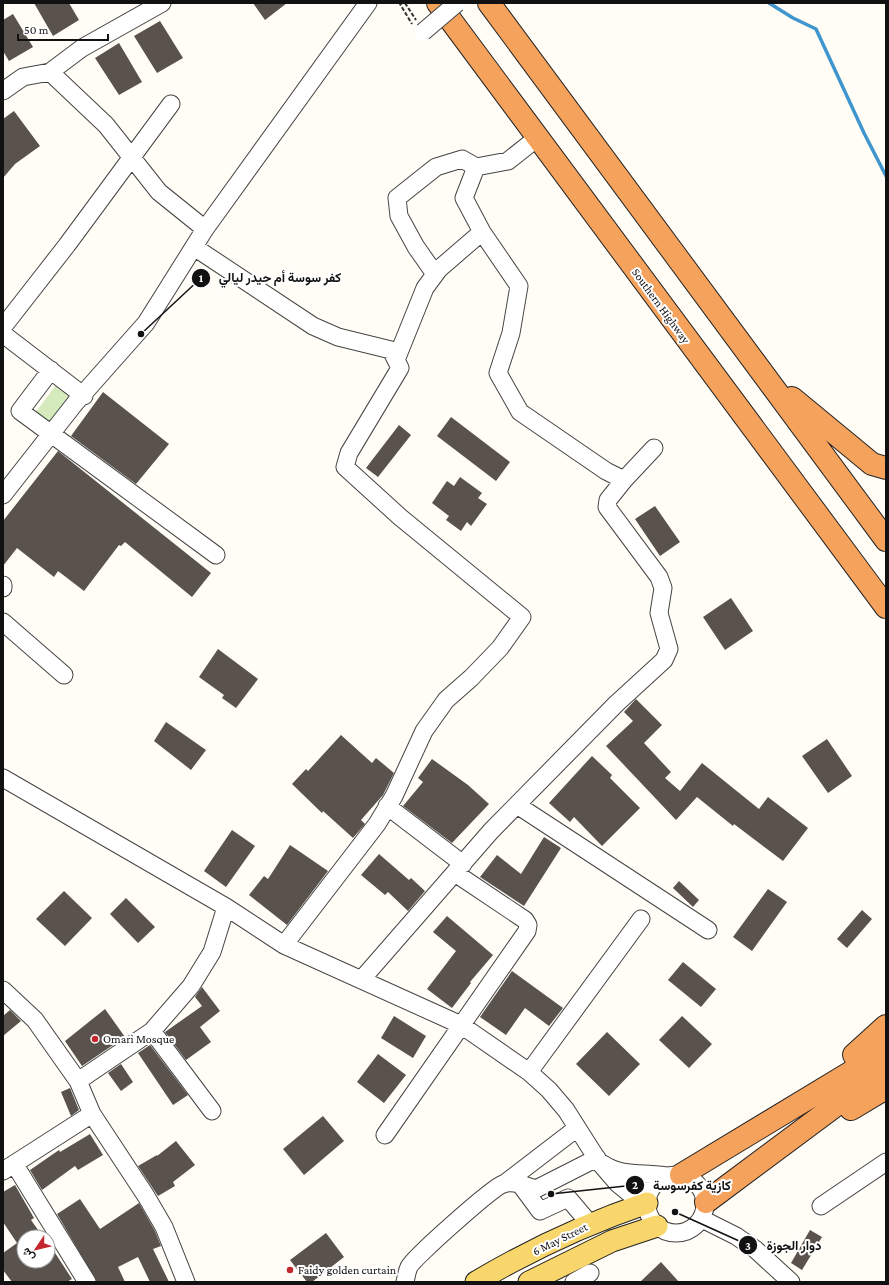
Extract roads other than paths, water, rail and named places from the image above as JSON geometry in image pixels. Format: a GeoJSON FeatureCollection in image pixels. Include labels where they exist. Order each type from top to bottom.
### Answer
{"type":"FeatureCollection","features":[{"type":"Feature","properties":{"kind":"highway","name":"Southern Highway"},"geometry":{"type":"LineString","coordinates":[[438,3],[886,607]]}},
{"type":"Feature","properties":{"kind":"highway"},"geometry":{"type":"LineString","coordinates":[[489,3],[886,540]]}},
{"type":"Feature","properties":{"kind":"highway"},"geometry":{"type":"LineString","coordinates":[[761,371],[872,464],[886,468]]}},
{"type":"Feature","properties":{"kind":"highway"},"geometry":{"type":"LineString","coordinates":[[852,563],[886,624]]}},
{"type":"Feature","properties":{"kind":"highway"},"geometry":{"type":"LineString","coordinates":[[720,1152],[849,1059],[886,1026]]}},
{"type":"Feature","properties":{"kind":"highway"},"geometry":{"type":"LineString","coordinates":[[674,1176],[720,1152],[858,1068],[886,1048]]}},
{"type":"Feature","properties":{"kind":"highway"},"geometry":{"type":"LineString","coordinates":[[704,1211],[741,1177],[886,1068]]}},
{"type":"Feature","properties":{"kind":"highway"},"geometry":{"type":"LineString","coordinates":[[741,1177],[886,1088]]}},
{"type":"Feature","properties":{"kind":"main road","name":"6 May Street"},"geometry":{"type":"LineString","coordinates":[[476,1282],[590,1224],[647,1202]]}},
{"type":"Feature","properties":{"kind":"main road","name":"6 May Street"},"geometry":{"type":"LineString","coordinates":[[529,1282],[612,1241],[657,1226]]}},
{"type":"Feature","properties":{"kind":"street"},"geometry":{"type":"LineString","coordinates":[[3,91],[23,77],[50,72],[82,48],[162,3]]}},
{"type":"Feature","properties":{"kind":"street"},"geometry":{"type":"LineString","coordinates":[[3,495],[50,435],[146,323],[205,229],[368,3]]}},
{"type":"Feature","properties":{"kind":"street"},"geometry":{"type":"LineString","coordinates":[[419,30],[457,3]]}},
{"type":"Feature","properties":{"kind":"street"},"geometry":{"type":"LineString","coordinates":[[50,72],[106,125],[159,192],[205,229]]}},
{"type":"Feature","properties":{"kind":"street"},"geometry":{"type":"LineString","coordinates":[[3,327],[170,104]]}},
{"type":"Feature","properties":{"kind":"street"},"geometry":{"type":"LineString","coordinates":[[436,274],[416,247],[399,216],[397,198],[436,167],[462,159],[476,167],[508,161],[537,138]]}},
{"type":"Feature","properties":{"kind":"street"},"geometry":{"type":"LineString","coordinates":[[476,167],[464,198],[482,232],[519,286],[511,333],[498,373],[520,412],[606,471],[624,480]]}},
{"type":"Feature","properties":{"kind":"street"},"geometry":{"type":"LineString","coordinates":[[396,360],[425,288],[436,274],[482,232]]}},
{"type":"Feature","properties":{"kind":"street"},"geometry":{"type":"LineString","coordinates":[[194,247],[313,326],[338,338],[392,350],[400,368],[349,452],[345,466],[400,517],[522,617],[500,648],[471,678],[456,689],[446,700],[424,731],[388,806],[377,824],[284,945]]}},
{"type":"Feature","properties":{"kind":"street"},"geometry":{"type":"LineString","coordinates":[[3,334],[84,396]]}},
{"type":"Feature","properties":{"kind":"street"},"geometry":{"type":"LineString","coordinates":[[51,370],[20,411],[50,435],[216,555]]}},
{"type":"Feature","properties":{"kind":"street"},"geometry":{"type":"LineString","coordinates":[[362,978],[517,805],[616,704],[664,660],[669,649],[660,613],[663,588],[659,577],[607,507],[608,500],[624,480],[654,448]]}},
{"type":"Feature","properties":{"kind":"street"},"geometry":{"type":"LineString","coordinates":[[3,622],[64,675]]}},
{"type":"Feature","properties":{"kind":"street"},"geometry":{"type":"LineString","coordinates":[[3,778],[226,908],[284,945],[362,978],[461,1025],[529,1072],[550,1090],[566,1110],[598,1160],[618,1184],[629,1193],[647,1202]]}},
{"type":"Feature","properties":{"kind":"street"},"geometry":{"type":"LineString","coordinates":[[517,805],[708,930]]}},
{"type":"Feature","properties":{"kind":"street"},"geometry":{"type":"LineString","coordinates":[[385,1135],[527,931],[528,925],[525,920],[459,869],[388,806]]}},
{"type":"Feature","properties":{"kind":"street"},"geometry":{"type":"LineString","coordinates":[[78,1081],[152,1031],[192,986],[212,952],[226,908]]}},
{"type":"Feature","properties":{"kind":"street"},"geometry":{"type":"LineString","coordinates":[[529,1072],[641,919]]}},
{"type":"Feature","properties":{"kind":"street"},"geometry":{"type":"LineString","coordinates":[[3,990],[35,1020],[78,1081],[92,1114],[146,1196],[164,1227],[186,1282]]}},
{"type":"Feature","properties":{"kind":"street"},"geometry":{"type":"LineString","coordinates":[[152,1031],[212,1111]]}},
{"type":"Feature","properties":{"kind":"street"},"geometry":{"type":"LineString","coordinates":[[87,1282],[9,1168],[92,1114]]}},
{"type":"Feature","properties":{"kind":"street"},"geometry":{"type":"LineString","coordinates":[[405,1282],[409,1267],[426,1249],[489,1194],[512,1184],[578,1128]]}},
{"type":"Feature","properties":{"kind":"street"},"geometry":{"type":"LineString","coordinates":[[598,1160],[611,1170],[624,1173],[674,1176],[695,1182],[701,1188],[704,1211],[696,1225],[682,1233],[669,1232],[657,1226],[651,1219],[647,1202],[653,1186],[674,1176]]}},
{"type":"Feature","properties":{"kind":"street"},"geometry":{"type":"LineString","coordinates":[[512,1184],[536,1189],[598,1160]]}},
{"type":"Feature","properties":{"kind":"street"},"geometry":{"type":"LineString","coordinates":[[821,1206],[886,1162]]}},
{"type":"Feature","properties":{"kind":"street"},"geometry":{"type":"LineString","coordinates":[[558,1178],[568,1198],[590,1224]]}},
{"type":"Feature","properties":{"kind":"street"},"geometry":{"type":"LineString","coordinates":[[512,1184],[540,1212],[568,1198]]}},
{"type":"Feature","properties":{"kind":"street"},"geometry":{"type":"LineString","coordinates":[[704,1211],[755,1249],[791,1282]]}},
{"type":"Feature","properties":{"kind":"street"},"geometry":{"type":"LineString","coordinates":[[574,1282],[590,1273]]}},
{"type":"Feature","properties":{"kind":"waterway"},"geometry":{"type":"LineString","coordinates":[[769,3],[793,18],[816,29],[864,133],[886,176]]}},
{"type":"Feature","properties":{"kind":"place","name":"كفر سوسة أم حيدر ليالي"},"geometry":{"type":"Point","coordinates":[141,334]}},
{"type":"Feature","properties":{"kind":"place","name":"Omari Mosque"},"geometry":{"type":"Point","coordinates":[95,1039]}},
{"type":"Feature","properties":{"kind":"place","name":"كازية كفرسوسة"},"geometry":{"type":"Point","coordinates":[551,1194]}},
{"type":"Feature","properties":{"kind":"place","name":"دوار الجوزة"},"geometry":{"type":"Point","coordinates":[675,1212]}},
{"type":"Feature","properties":{"kind":"place","name":"Faidy golden curtain"},"geometry":{"type":"Point","coordinates":[290,1270]}}]}
